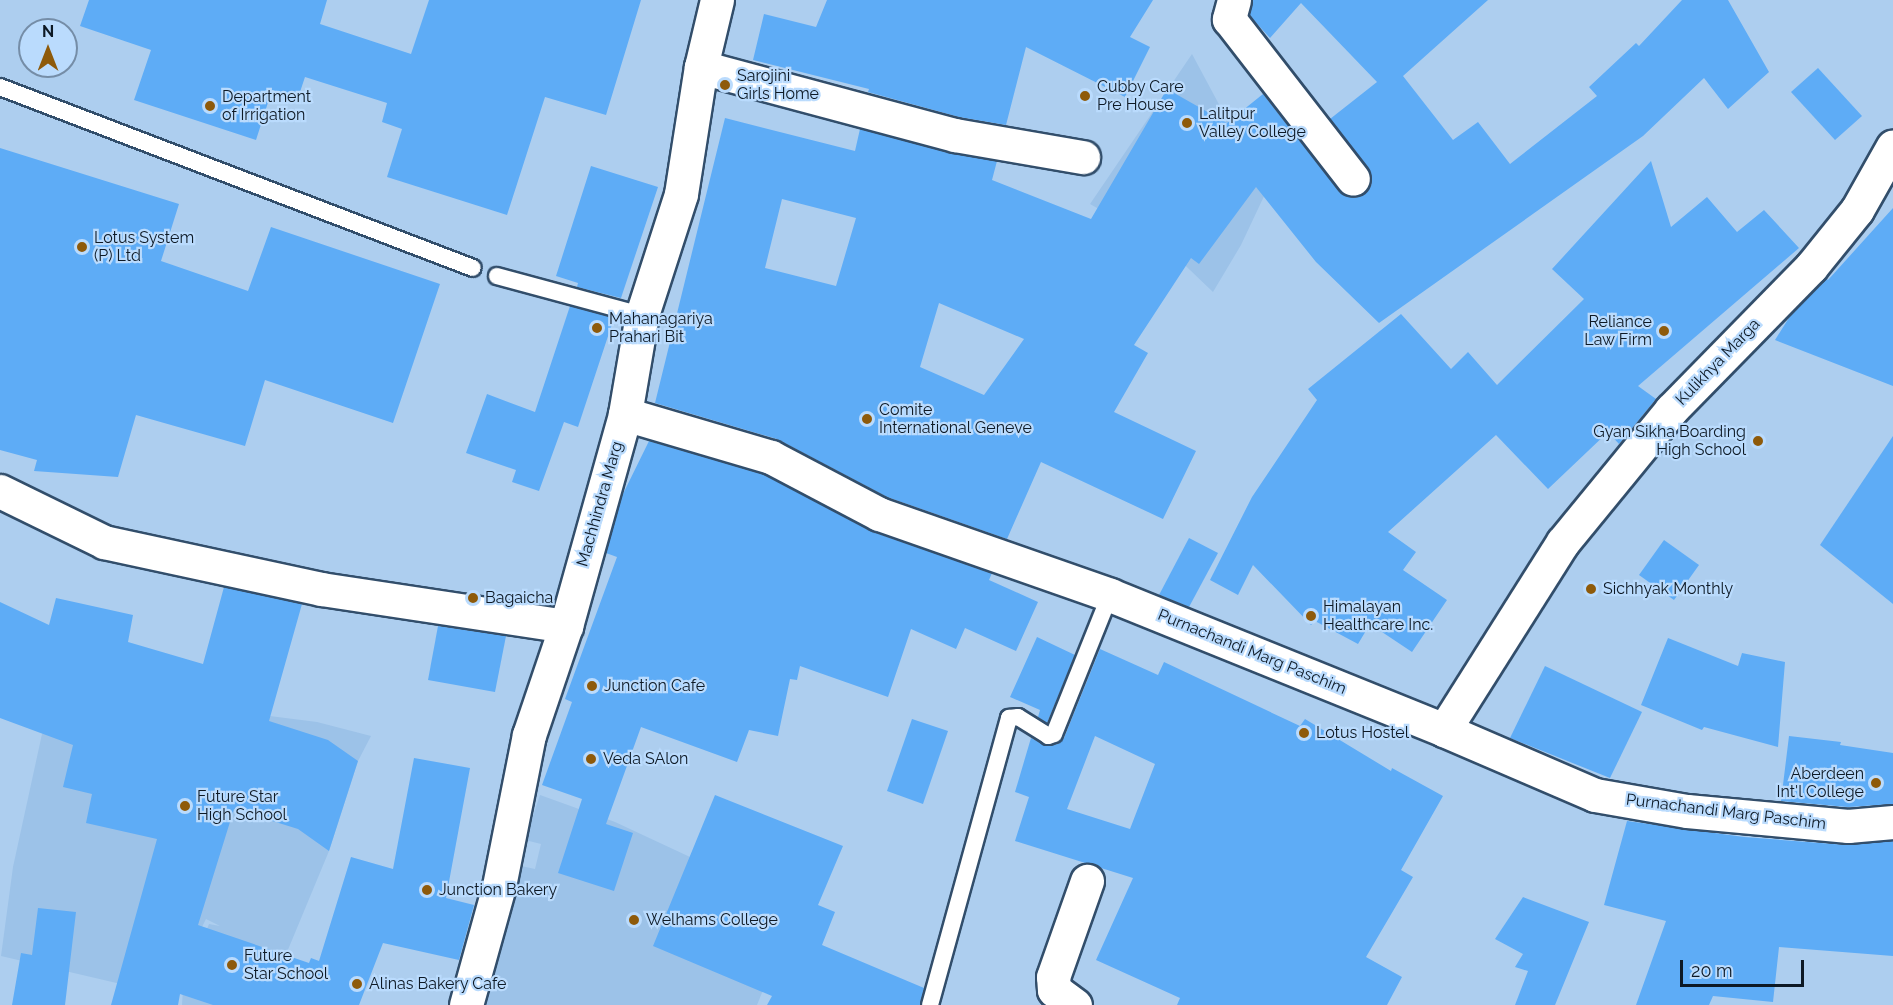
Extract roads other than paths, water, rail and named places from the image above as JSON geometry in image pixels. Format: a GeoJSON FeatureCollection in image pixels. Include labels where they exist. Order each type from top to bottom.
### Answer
{"type":"FeatureCollection","features":[{"type":"Feature","properties":{"kind":"street","name":"Machhindra Marg"},"geometry":{"type":"LineString","coordinates":[[466,1005],[499,886],[529,735],[566,626],[625,414],[642,315],[681,194],[701,67],[717,0]]}},
{"type":"Feature","properties":{"kind":"street"},"geometry":{"type":"LineString","coordinates":[[1234,0],[1229,19],[1353,179]]}},
{"type":"Feature","properties":{"kind":"street"},"geometry":{"type":"LineString","coordinates":[[701,67],[955,135],[1083,157]]}},
{"type":"Feature","properties":{"kind":"street","name":"Kulikhya Marga"},"geometry":{"type":"LineString","coordinates":[[1444,730],[1563,542],[1671,410],[1811,267],[1857,210],[1893,146]]}},
{"type":"Feature","properties":{"kind":"street","name":"Purnachandi Marg Paschim"},"geometry":{"type":"LineString","coordinates":[[625,414],[771,457],[879,514],[1110,595],[1444,730],[1595,795],[1687,811],[1848,826],[1893,822]]}},
{"type":"Feature","properties":{"kind":"street"},"geometry":{"type":"LineString","coordinates":[[0,491],[104,542],[321,590],[566,626]]}},
{"type":"Feature","properties":{"kind":"street"},"geometry":{"type":"LineString","coordinates":[[1075,1005],[1054,990],[1053,977],[1087,881]]}},
{"type":"Feature","properties":{"kind":"lane"},"geometry":{"type":"LineString","coordinates":[[0,87],[473,268]]}},
{"type":"Feature","properties":{"kind":"lane"},"geometry":{"type":"LineString","coordinates":[[497,276],[642,315]]}},
{"type":"Feature","properties":{"kind":"lane"},"geometry":{"type":"LineString","coordinates":[[930,1005],[1009,718],[1018,717],[1048,736],[1054,734],[1110,595]]}},
{"type":"Feature","properties":{"kind":"place","name":"Sarojini Girls Home"},"geometry":{"type":"Point","coordinates":[725,85]}},
{"type":"Feature","properties":{"kind":"place","name":"Cubby Care Pre House"},"geometry":{"type":"Point","coordinates":[1085,96]}},
{"type":"Feature","properties":{"kind":"place","name":"Department of Irrigation"},"geometry":{"type":"Point","coordinates":[210,106]}},
{"type":"Feature","properties":{"kind":"place","name":"Lalitpur Valley College"},"geometry":{"type":"Point","coordinates":[1187,123]}},
{"type":"Feature","properties":{"kind":"place","name":"Lotus System (P) Ltd"},"geometry":{"type":"Point","coordinates":[82,247]}},
{"type":"Feature","properties":{"kind":"place","name":"Mahanagariya Prahari Bit"},"geometry":{"type":"Point","coordinates":[597,328]}},
{"type":"Feature","properties":{"kind":"place","name":"Reliance Law Firm"},"geometry":{"type":"Point","coordinates":[1664,331]}},
{"type":"Feature","properties":{"kind":"place","name":"Comite International Geneve"},"geometry":{"type":"Point","coordinates":[867,419]}},
{"type":"Feature","properties":{"kind":"place","name":"Gyan Sikha Boarding High School"},"geometry":{"type":"Point","coordinates":[1758,441]}},
{"type":"Feature","properties":{"kind":"place","name":"Sichhyak Monthly"},"geometry":{"type":"Point","coordinates":[1591,589]}},
{"type":"Feature","properties":{"kind":"place","name":"Bagaicha"},"geometry":{"type":"Point","coordinates":[473,598]}},
{"type":"Feature","properties":{"kind":"place","name":"Himalayan Healthcare Inc."},"geometry":{"type":"Point","coordinates":[1311,616]}},
{"type":"Feature","properties":{"kind":"place","name":"Junction Cafe"},"geometry":{"type":"Point","coordinates":[592,686]}},
{"type":"Feature","properties":{"kind":"place","name":"Lotus Hostel"},"geometry":{"type":"Point","coordinates":[1304,733]}},
{"type":"Feature","properties":{"kind":"place","name":"Veda SAlon"},"geometry":{"type":"Point","coordinates":[591,759]}},
{"type":"Feature","properties":{"kind":"place","name":"Aberdeen Int'l College"},"geometry":{"type":"Point","coordinates":[1876,783]}},
{"type":"Feature","properties":{"kind":"place","name":"Future Star High School"},"geometry":{"type":"Point","coordinates":[185,806]}},
{"type":"Feature","properties":{"kind":"place","name":"Junction Bakery"},"geometry":{"type":"Point","coordinates":[427,890]}},
{"type":"Feature","properties":{"kind":"place","name":"Welhams College"},"geometry":{"type":"Point","coordinates":[634,920]}},
{"type":"Feature","properties":{"kind":"place","name":"Future Star School"},"geometry":{"type":"Point","coordinates":[232,965]}},
{"type":"Feature","properties":{"kind":"place","name":"Alinas Bakery Cafe"},"geometry":{"type":"Point","coordinates":[357,984]}}]}
